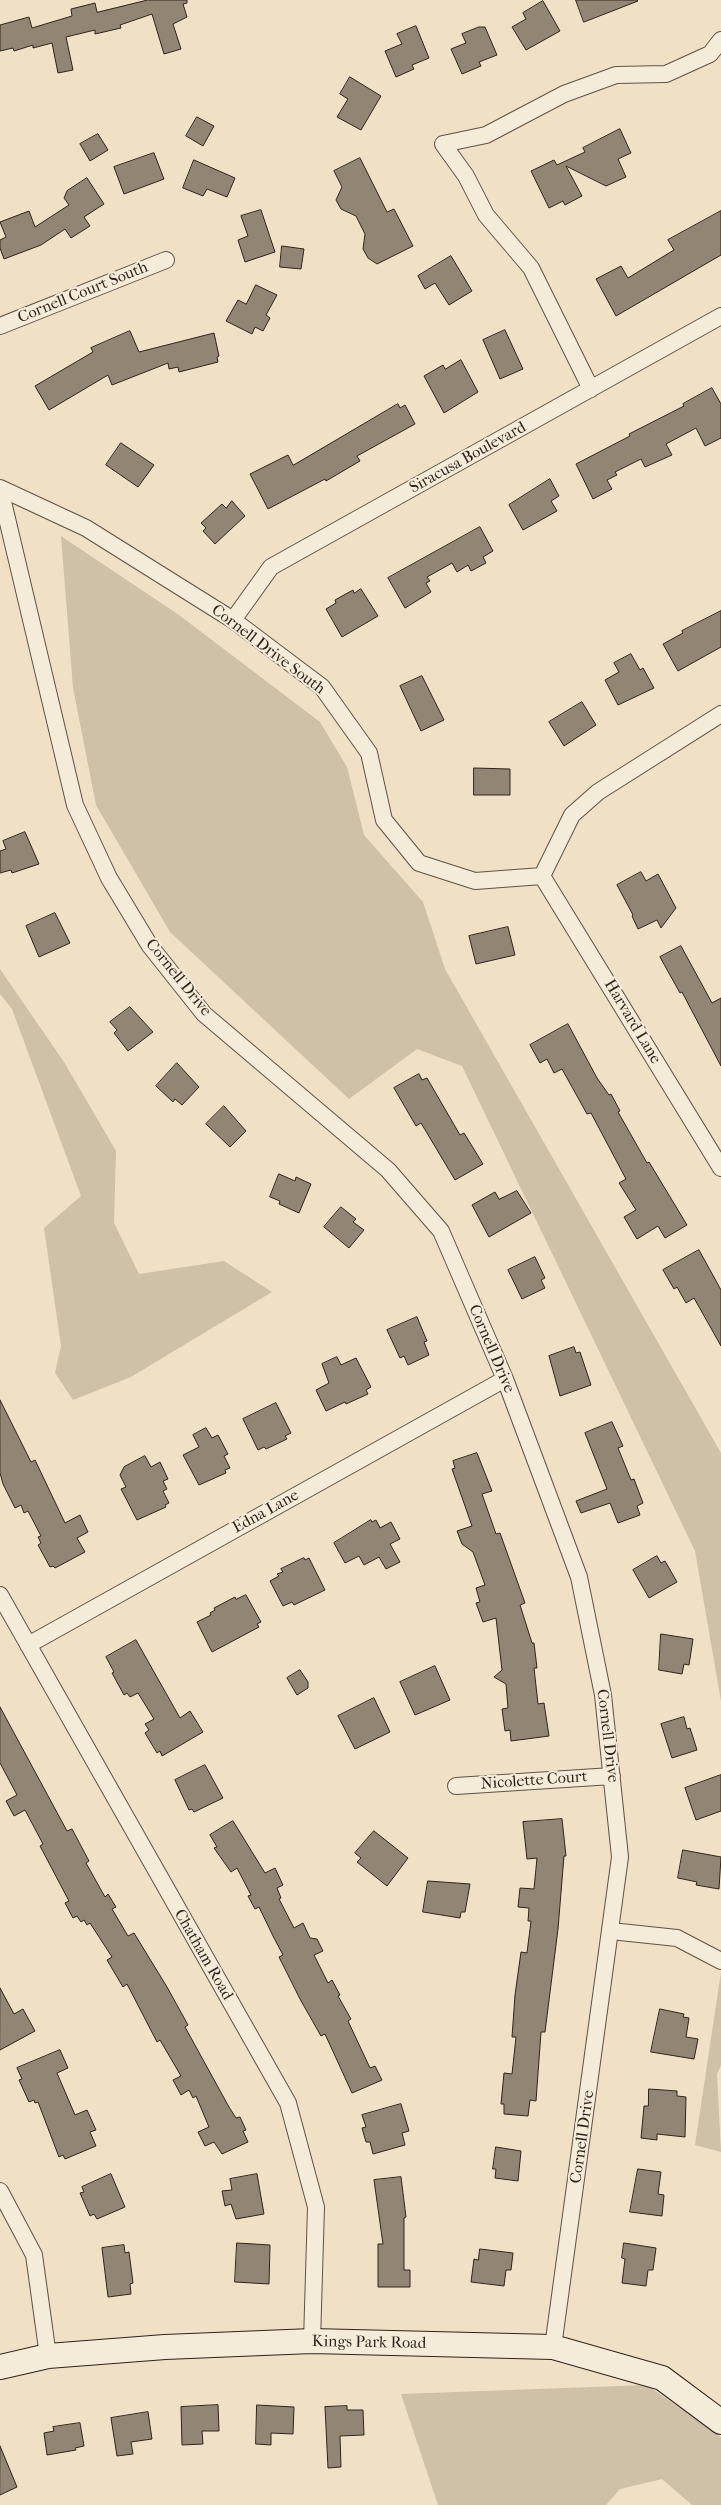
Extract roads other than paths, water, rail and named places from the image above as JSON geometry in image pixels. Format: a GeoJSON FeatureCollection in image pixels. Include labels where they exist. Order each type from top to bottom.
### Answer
{"type":"FeatureCollection","features":[{"type":"Feature","properties":{"kind":"street"},"geometry":{"type":"LineString","coordinates":[[591,389],[531,268],[486,216],[466,176],[443,144],[486,135],[564,94],[616,74],[666,74],[710,54],[721,40]]}},
{"type":"Feature","properties":{"kind":"street","name":"Cornell Court South"},"geometry":{"type":"LineString","coordinates":[[0,326],[166,260]]}},
{"type":"Feature","properties":{"kind":"street","name":"Siracusa Boulevard"},"geometry":{"type":"LineString","coordinates":[[233,620],[271,567],[721,316]]}},
{"type":"Feature","properties":{"kind":"street","name":"Cornell Drive South"},"geometry":{"type":"LineString","coordinates":[[0,489],[86,528],[233,620],[322,687],[369,753],[384,820],[419,863],[475,881],[542,876]]}},
{"type":"Feature","properties":{"kind":"street","name":"Cornell Drive"},"geometry":{"type":"LineString","coordinates":[[0,489],[75,805],[109,878],[150,946],[204,1014],[388,1170],[441,1231],[505,1380],[579,1577],[603,1695],[620,1857],[553,2347]]}},
{"type":"Feature","properties":{"kind":"street"},"geometry":{"type":"LineString","coordinates":[[542,876],[572,815],[598,792],[721,714]]}},
{"type":"Feature","properties":{"kind":"street","name":"Harvard Lane"},"geometry":{"type":"LineString","coordinates":[[542,876],[721,1168]]}},
{"type":"Feature","properties":{"kind":"street","name":"Edna Lane"},"geometry":{"type":"LineString","coordinates":[[28,1645],[505,1380]]}},
{"type":"Feature","properties":{"kind":"street","name":"Chatham Road"},"geometry":{"type":"LineString","coordinates":[[0,1595],[288,2103],[316,2207],[312,2341]]}},
{"type":"Feature","properties":{"kind":"street","name":"Nicolette Court"},"geometry":{"type":"LineString","coordinates":[[456,1786],[612,1776]]}},
{"type":"Feature","properties":{"kind":"street"},"geometry":{"type":"LineString","coordinates":[[611,1931],[677,1938],[721,1960]]}},
{"type":"Feature","properties":{"kind":"street"},"geometry":{"type":"LineString","coordinates":[[0,2191],[34,2255],[48,2356]]}},
{"type":"Feature","properties":{"kind":"street","name":"Kings Park Road"},"geometry":{"type":"LineString","coordinates":[[0,2367],[48,2356],[165,2347],[312,2341],[553,2347],[662,2378],[721,2422]]}}]}
